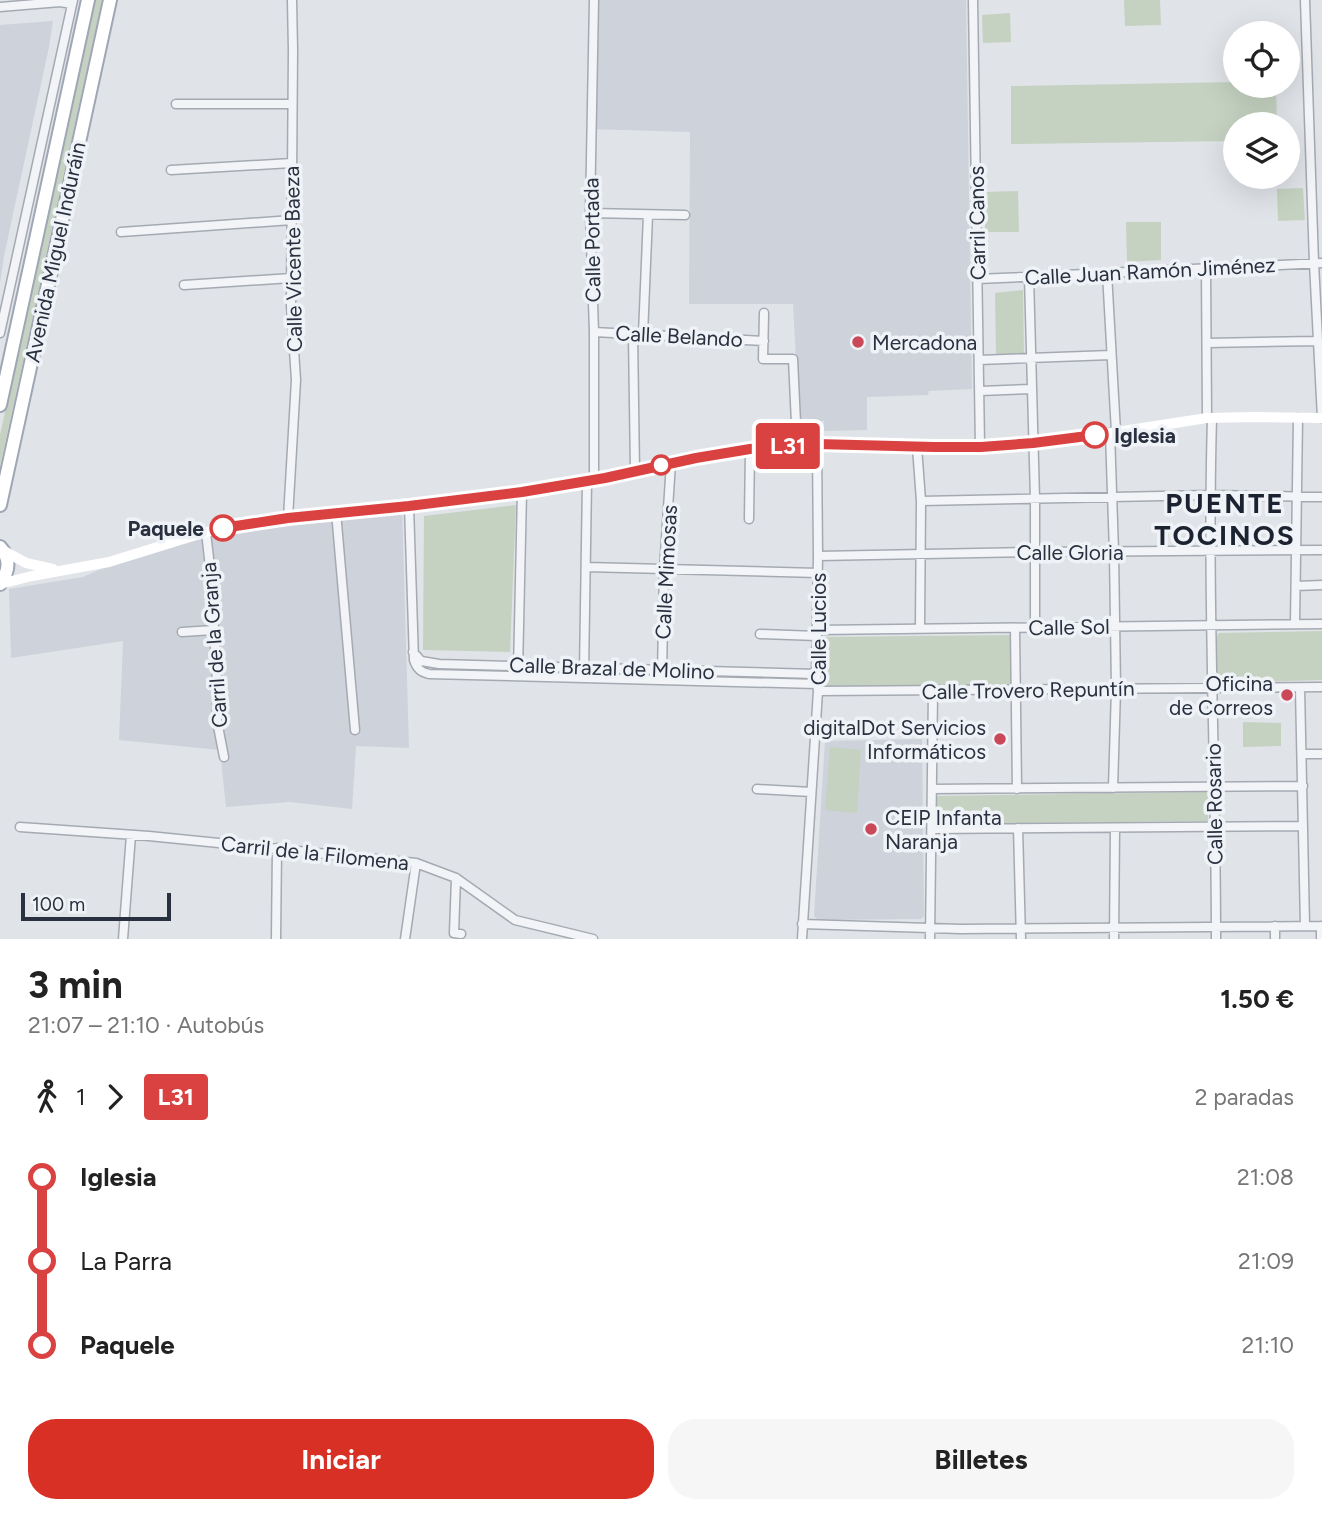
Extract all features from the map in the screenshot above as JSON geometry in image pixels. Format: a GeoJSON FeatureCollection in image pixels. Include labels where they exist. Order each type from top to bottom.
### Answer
{"type":"FeatureCollection","features":[{"type":"Feature","properties":{"kind":"main road","name":"Avenida Miguel Induráin"},"geometry":{"type":"LineString","coordinates":[[0,405],[88,0]]}},
{"type":"Feature","properties":{"kind":"main road","name":"Avenida Miguel Induráin"},"geometry":{"type":"LineString","coordinates":[[0,505],[110,0]]}},
{"type":"Feature","properties":{"kind":"main road"},"geometry":{"type":"LineString","coordinates":[[0,584],[109,562],[206,532],[288,518],[522,492],[750,449],[817,444],[981,447],[1113,433],[1210,418],[1322,418]]}},
{"type":"Feature","properties":{"kind":"main road"},"geometry":{"type":"LineString","coordinates":[[2,549],[32,565],[62,570]]}},
{"type":"Feature","properties":{"kind":"main road"},"geometry":{"type":"LineString","coordinates":[[0,584],[8,565],[2,549]]}},
{"type":"Feature","properties":{"kind":"street","name":"Calle Vicente Baeza"},"geometry":{"type":"LineString","coordinates":[[288,518],[296,380],[291,305],[292,0]]}},
{"type":"Feature","properties":{"kind":"street","name":"Calle Portada"},"geometry":{"type":"LineString","coordinates":[[584,678],[594,332],[590,213],[594,0]]}},
{"type":"Feature","properties":{"kind":"street","name":"Carril Canos"},"geometry":{"type":"LineString","coordinates":[[974,0],[981,447]]}},
{"type":"Feature","properties":{"kind":"street"},"geometry":{"type":"LineString","coordinates":[[1306,0],[1322,418]]}},
{"type":"Feature","properties":{"kind":"street"},"geometry":{"type":"LineString","coordinates":[[0,7],[72,2],[0,333]]}},
{"type":"Feature","properties":{"kind":"street"},"geometry":{"type":"LineString","coordinates":[[176,104],[292,104]]}},
{"type":"Feature","properties":{"kind":"street"},"geometry":{"type":"LineString","coordinates":[[171,170],[292,163]]}},
{"type":"Feature","properties":{"kind":"street"},"geometry":{"type":"LineString","coordinates":[[590,213],[685,215]]}},
{"type":"Feature","properties":{"kind":"street"},"geometry":{"type":"LineString","coordinates":[[643,335],[648,215]]}},
{"type":"Feature","properties":{"kind":"street"},"geometry":{"type":"LineString","coordinates":[[121,232],[292,220]]}},
{"type":"Feature","properties":{"kind":"street","name":"Calle Juan Ramón Jiménez"},"geometry":{"type":"LineString","coordinates":[[978,279],[1318,263]]}},
{"type":"Feature","properties":{"kind":"street","name":"Calle Rosario"},"geometry":{"type":"LineString","coordinates":[[1206,268],[1216,939]]}},
{"type":"Feature","properties":{"kind":"street"},"geometry":{"type":"LineString","coordinates":[[1107,273],[1113,433],[1116,689],[1113,788]]}},
{"type":"Feature","properties":{"kind":"street"},"geometry":{"type":"LineString","coordinates":[[1029,276],[1035,499],[1035,627]]}},
{"type":"Feature","properties":{"kind":"street"},"geometry":{"type":"LineString","coordinates":[[184,285],[291,278]]}},
{"type":"Feature","properties":{"kind":"street","name":"Calle Belando"},"geometry":{"type":"LineString","coordinates":[[764,313],[763,359],[793,359],[797,445]]}},
{"type":"Feature","properties":{"kind":"street","name":"Calle Belando"},"geometry":{"type":"LineString","coordinates":[[594,332],[764,341]]}},
{"type":"Feature","properties":{"kind":"street"},"geometry":{"type":"LineString","coordinates":[[633,334],[635,472]]}},
{"type":"Feature","properties":{"kind":"street"},"geometry":{"type":"LineString","coordinates":[[1206,343],[1318,341]]}},
{"type":"Feature","properties":{"kind":"street"},"geometry":{"type":"LineString","coordinates":[[979,360],[1111,355]]}},
{"type":"Feature","properties":{"kind":"street"},"geometry":{"type":"LineString","coordinates":[[980,391],[1032,389]]}},
{"type":"Feature","properties":{"kind":"street"},"geometry":{"type":"LineString","coordinates":[[1295,624],[1298,418]]}},
{"type":"Feature","properties":{"kind":"street","name":"Calle Lucios"},"geometry":{"type":"LineString","coordinates":[[802,939],[817,688],[817,444]]}},
{"type":"Feature","properties":{"kind":"street"},"geometry":{"type":"LineString","coordinates":[[917,447],[922,554],[920,628]]}},
{"type":"Feature","properties":{"kind":"street"},"geometry":{"type":"LineString","coordinates":[[749,519],[750,449]]}},
{"type":"Feature","properties":{"kind":"street","name":"Calle Mimosas"},"geometry":{"type":"LineString","coordinates":[[662,680],[664,569],[671,463]]}},
{"type":"Feature","properties":{"kind":"street"},"geometry":{"type":"LineString","coordinates":[[518,677],[522,492]]}},
{"type":"Feature","properties":{"kind":"street"},"geometry":{"type":"LineString","coordinates":[[921,501],[1210,495],[1322,497]]}},
{"type":"Feature","properties":{"kind":"street"},"geometry":{"type":"LineString","coordinates":[[409,506],[413,652]]}},
{"type":"Feature","properties":{"kind":"street"},"geometry":{"type":"LineString","coordinates":[[336,512],[355,730]]}},
{"type":"Feature","properties":{"kind":"street","name":"Carril de la Granja"},"geometry":{"type":"LineString","coordinates":[[206,532],[211,576],[217,721],[224,757]]}},
{"type":"Feature","properties":{"kind":"street","name":"Calle Gloria"},"geometry":{"type":"LineString","coordinates":[[818,556],[1322,550]]}},
{"type":"Feature","properties":{"kind":"street"},"geometry":{"type":"LineString","coordinates":[[586,567],[818,573]]}},
{"type":"Feature","properties":{"kind":"street"},"geometry":{"type":"LineString","coordinates":[[1296,586],[1322,585]]}},
{"type":"Feature","properties":{"kind":"street","name":"Calle Sol"},"geometry":{"type":"LineString","coordinates":[[760,634],[920,628],[1322,624]]}},
{"type":"Feature","properties":{"kind":"street"},"geometry":{"type":"LineString","coordinates":[[1015,628],[1017,789]]}},
{"type":"Feature","properties":{"kind":"street"},"geometry":{"type":"LineString","coordinates":[[182,632],[214,630]]}},
{"type":"Feature","properties":{"kind":"street","name":"Calle Brazal de Molino"},"geometry":{"type":"LineString","coordinates":[[413,652],[426,663],[816,674]]}},
{"type":"Feature","properties":{"kind":"street","name":"Calle Trovero Repuntín"},"geometry":{"type":"LineString","coordinates":[[413,652],[416,666],[429,674],[933,691],[1322,687]]}},
{"type":"Feature","properties":{"kind":"street"},"geometry":{"type":"LineString","coordinates":[[1300,688],[1305,926]]}},
{"type":"Feature","properties":{"kind":"street"},"geometry":{"type":"LineString","coordinates":[[930,939],[933,691]]}},
{"type":"Feature","properties":{"kind":"street"},"geometry":{"type":"LineString","coordinates":[[1302,754],[1322,754]]}},
{"type":"Feature","properties":{"kind":"street"},"geometry":{"type":"LineString","coordinates":[[932,789],[1303,786]]}},
{"type":"Feature","properties":{"kind":"street"},"geometry":{"type":"LineString","coordinates":[[757,789],[811,792]]}},
{"type":"Feature","properties":{"kind":"street","name":"Carril de la Filomena"},"geometry":{"type":"LineString","coordinates":[[20,827],[277,848],[416,863],[456,878],[515,920],[593,939]]}},
{"type":"Feature","properties":{"kind":"street"},"geometry":{"type":"LineString","coordinates":[[932,829],[1303,827]]}},
{"type":"Feature","properties":{"kind":"street"},"geometry":{"type":"LineString","coordinates":[[1018,828],[1021,939]]}},
{"type":"Feature","properties":{"kind":"street"},"geometry":{"type":"LineString","coordinates":[[1114,939],[1115,828]]}},
{"type":"Feature","properties":{"kind":"street"},"geometry":{"type":"LineString","coordinates":[[122,939],[131,835]]}},
{"type":"Feature","properties":{"kind":"street"},"geometry":{"type":"LineString","coordinates":[[276,939],[277,848]]}},
{"type":"Feature","properties":{"kind":"street"},"geometry":{"type":"LineString","coordinates":[[405,939],[416,863]]}},
{"type":"Feature","properties":{"kind":"street"},"geometry":{"type":"LineString","coordinates":[[456,878],[454,933],[461,934]]}},
{"type":"Feature","properties":{"kind":"street"},"geometry":{"type":"LineString","coordinates":[[802,924],[1021,928],[1322,926],[1321,939]]}},
{"type":"Feature","properties":{"kind":"street"},"geometry":{"type":"LineString","coordinates":[[1275,926],[1275,939]]}},
{"type":"Feature","properties":{"kind":"shaded area"},"geometry":{"type":"Polygon","coordinates":[[[591,0],[966,0],[972,389],[929,391],[928,395],[867,397],[867,430],[824,431],[824,421],[799,422],[793,304],[689,304],[690,132],[588,129],[591,0]]]}},
{"type":"Feature","properties":{"kind":"shaded area"},"geometry":{"type":"Polygon","coordinates":[[[53,21],[4,256],[0,283],[0,25],[53,21]]]}},
{"type":"Feature","properties":{"kind":"shaded area"},"geometry":{"type":"Polygon","coordinates":[[[402,507],[409,748],[356,746],[352,809],[290,802],[226,807],[220,750],[119,740],[123,641],[11,658],[9,589],[83,577],[131,556],[206,532],[402,507]]]}},
{"type":"Feature","properties":{"kind":"shaded area","name":"CEIP Infanta Naranja"},"geometry":{"type":"Polygon","coordinates":[[[922,739],[924,916],[921,919],[818,920],[814,916],[825,741],[922,739]]]}},
{"type":"Feature","properties":{"kind":"green space"},"geometry":{"type":"Polygon","coordinates":[[[95,0],[102,0],[0,466],[0,435],[95,0]]]}},
{"type":"Feature","properties":{"kind":"green space"},"geometry":{"type":"Polygon","coordinates":[[[1124,0],[1160,0],[1161,25],[1125,26],[1124,0]]]}},
{"type":"Feature","properties":{"kind":"green space"},"geometry":{"type":"Polygon","coordinates":[[[1010,13],[1011,42],[983,43],[982,15],[1010,13]]]}},
{"type":"Feature","properties":{"kind":"green space"},"geometry":{"type":"Polygon","coordinates":[[[1223,82],[1223,98],[1276,98],[1277,112],[1223,112],[1223,141],[1011,144],[1011,86],[1223,82]]]}},
{"type":"Feature","properties":{"kind":"green space"},"geometry":{"type":"Polygon","coordinates":[[[1303,188],[1305,220],[1278,221],[1277,189],[1303,188]]]}},
{"type":"Feature","properties":{"kind":"green space"},"geometry":{"type":"Polygon","coordinates":[[[1018,191],[1019,232],[985,232],[985,192],[1018,191]]]}},
{"type":"Feature","properties":{"kind":"green space"},"geometry":{"type":"Polygon","coordinates":[[[1126,222],[1161,222],[1161,260],[1127,262],[1126,222]]]}},
{"type":"Feature","properties":{"kind":"green space"},"geometry":{"type":"Polygon","coordinates":[[[1023,290],[1024,355],[996,356],[995,293],[1023,290]]]}},
{"type":"Feature","properties":{"kind":"green space"},"geometry":{"type":"Polygon","coordinates":[[[516,505],[510,652],[423,650],[424,516],[516,505]]]}},
{"type":"Feature","properties":{"kind":"green space"},"geometry":{"type":"Polygon","coordinates":[[[1322,631],[1322,680],[1220,683],[1217,680],[1219,633],[1322,631]]]}},
{"type":"Feature","properties":{"kind":"green space"},"geometry":{"type":"Polygon","coordinates":[[[1012,635],[1013,685],[825,686],[823,637],[1012,635]]]}},
{"type":"Feature","properties":{"kind":"green space"},"geometry":{"type":"Polygon","coordinates":[[[1243,722],[1281,723],[1281,746],[1243,747],[1243,722]]]}},
{"type":"Feature","properties":{"kind":"green space"},"geometry":{"type":"Polygon","coordinates":[[[830,747],[861,750],[857,813],[825,810],[830,747]]]}},
{"type":"Feature","properties":{"kind":"green space"},"geometry":{"type":"Polygon","coordinates":[[[1208,792],[1208,821],[936,824],[937,796],[1208,792]]]}},
{"type":"Feature","properties":{"kind":"bus line","name":"L31"},"geometry":{"type":"LineString","coordinates":[[223,528],[341,511],[409,506],[522,492],[750,449],[817,444],[981,447],[1095,435]]}},
{"type":"Feature","properties":{"kind":"place","name":"Mercadona"},"geometry":{"type":"Point","coordinates":[858,342]}},
{"type":"Feature","properties":{"kind":"place","name":"Iglesia"},"geometry":{"type":"Point","coordinates":[1095,435]}},
{"type":"Feature","properties":{"kind":"place","name":"Paquele"},"geometry":{"type":"Point","coordinates":[223,528]}},
{"type":"Feature","properties":{"kind":"place","name":"Oficina de Correos"},"geometry":{"type":"Point","coordinates":[1287,695]}},
{"type":"Feature","properties":{"kind":"place","name":"digitalDot Servicios Informáticos"},"geometry":{"type":"Point","coordinates":[1000,739]}},
{"type":"Feature","properties":{"kind":"place","name":"CEIP Infanta Naranja"},"geometry":{"type":"Point","coordinates":[871,829]}},
{"type":"Feature","properties":{"kind":"district","name":"PUENTE TOCINOS"},"geometry":{"type":"Point","coordinates":[1225,519]}}]}
